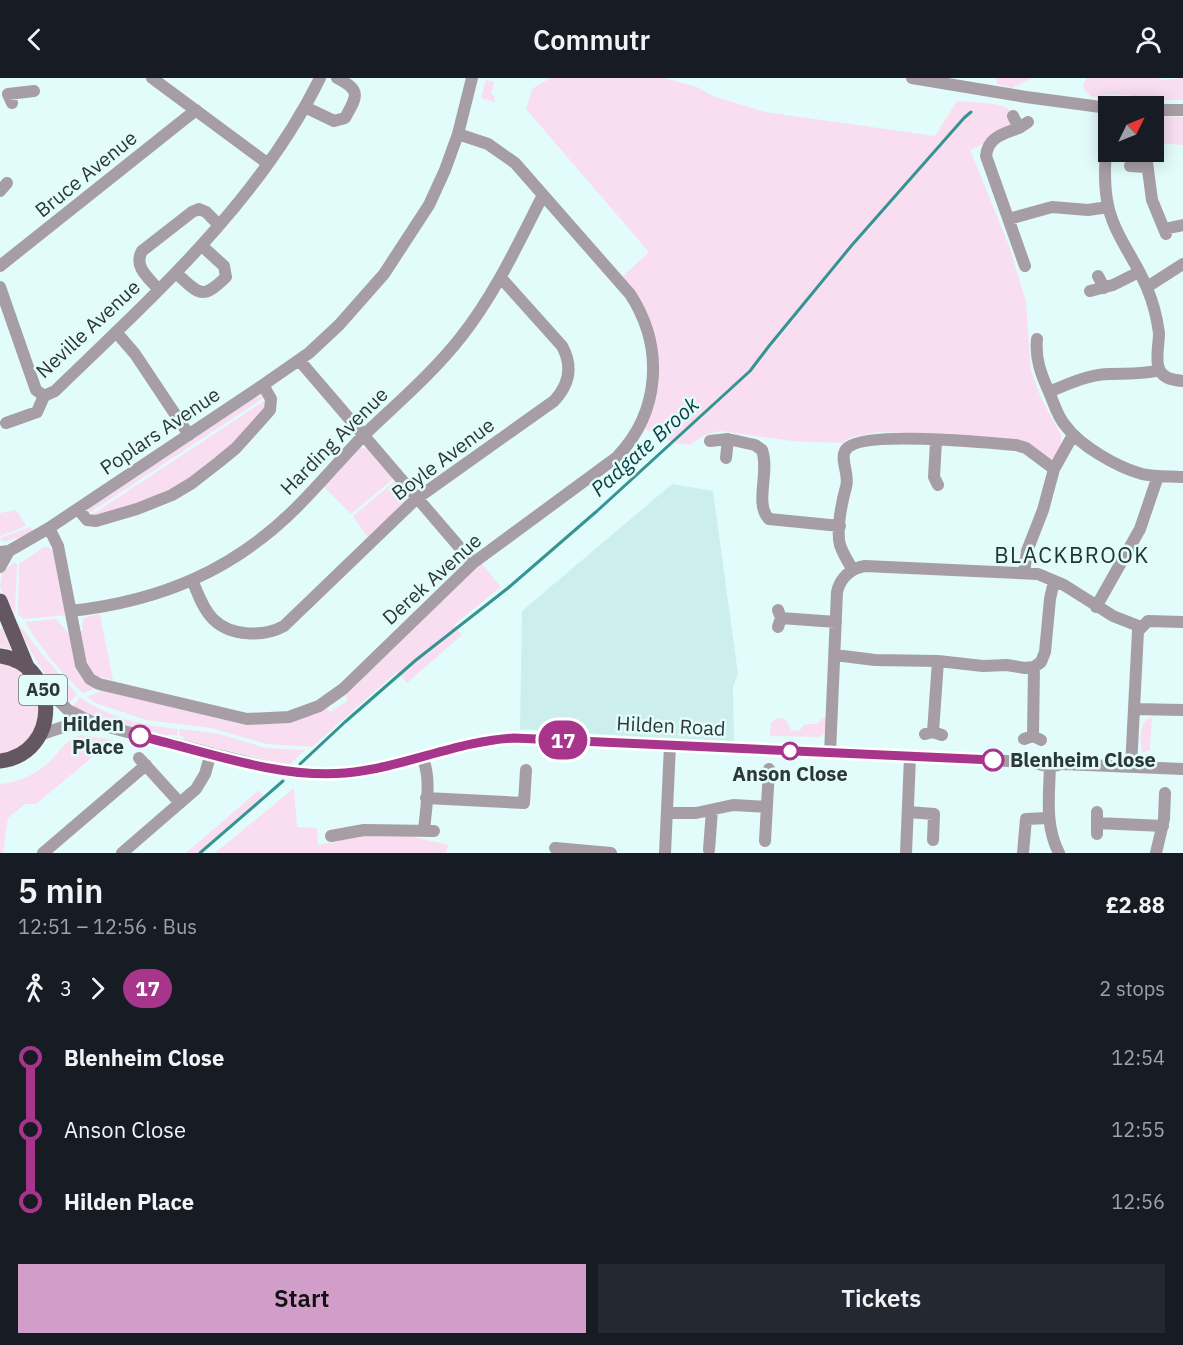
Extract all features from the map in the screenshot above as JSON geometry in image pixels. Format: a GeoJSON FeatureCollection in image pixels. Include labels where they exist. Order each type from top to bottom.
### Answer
{"type":"FeatureCollection","features":[{"type":"Feature","properties":{"kind":"main road","name":"A50"},"geometry":{"type":"LineString","coordinates":[[0,601],[28,669]]}},
{"type":"Feature","properties":{"kind":"main road","name":"A50"},"geometry":{"type":"LineString","coordinates":[[0,656],[18,662],[28,669],[40,683],[46,704],[44,725],[39,735]]}},
{"type":"Feature","properties":{"kind":"main road"},"geometry":{"type":"LineString","coordinates":[[0,761],[25,752],[39,735]]}},
{"type":"Feature","properties":{"kind":"street"},"geometry":{"type":"LineString","coordinates":[[152,78],[267,164]]}},
{"type":"Feature","properties":{"kind":"street","name":"Neville Avenue"},"geometry":{"type":"LineString","coordinates":[[6,423],[37,412],[44,396],[55,391],[202,246],[267,164],[305,107],[320,78]]}},
{"type":"Feature","properties":{"kind":"street"},"geometry":{"type":"LineString","coordinates":[[305,107],[334,121],[345,118],[356,97],[355,90],[337,78]]}},
{"type":"Feature","properties":{"kind":"street","name":"Poplars Avenue"},"geometry":{"type":"LineString","coordinates":[[0,567],[3,551],[49,528],[263,386],[299,360],[339,325],[390,266],[429,205],[458,134],[472,78]]}},
{"type":"Feature","properties":{"kind":"street"},"geometry":{"type":"LineString","coordinates":[[912,78],[1098,107]]}},
{"type":"Feature","properties":{"kind":"street"},"geometry":{"type":"LineString","coordinates":[[7,99],[34,91]]}},
{"type":"Feature","properties":{"kind":"street","name":"Bruce Avenue"},"geometry":{"type":"LineString","coordinates":[[0,266],[196,110]]}},
{"type":"Feature","properties":{"kind":"street"},"geometry":{"type":"LineString","coordinates":[[1164,110],[1183,110]]}},
{"type":"Feature","properties":{"kind":"street"},"geometry":{"type":"LineString","coordinates":[[1020,122],[994,138],[988,146],[986,156],[1026,266]]}},
{"type":"Feature","properties":{"kind":"street","name":"Derek Avenue"},"geometry":{"type":"LineString","coordinates":[[49,528],[58,546],[81,665],[85,673],[95,682],[232,717],[275,719],[289,717],[319,706],[344,689],[473,563],[617,457],[633,439],[639,428],[648,405],[654,372],[647,327],[637,304],[507,156],[488,144],[458,134]]}},
{"type":"Feature","properties":{"kind":"street"},"geometry":{"type":"LineString","coordinates":[[1130,166],[1146,161],[1152,200],[1165,232],[1183,225]]}},
{"type":"Feature","properties":{"kind":"street"},"geometry":{"type":"LineString","coordinates":[[1106,162],[1108,207],[1116,232],[1147,287],[1159,333],[1160,370],[1171,380],[1183,381]]}},
{"type":"Feature","properties":{"kind":"street","name":"Harding Avenue"},"geometry":{"type":"LineString","coordinates":[[71,611],[128,602],[193,582],[231,560],[279,524],[363,436],[419,385],[462,337],[501,278],[543,195]]}},
{"type":"Feature","properties":{"kind":"street"},"geometry":{"type":"LineString","coordinates":[[1009,219],[1052,207],[1088,210],[1108,207]]}},
{"type":"Feature","properties":{"kind":"street","name":"Neville Avenue"},"geometry":{"type":"LineString","coordinates":[[159,290],[138,264],[138,257],[142,251],[199,209],[206,212],[219,225]]}},
{"type":"Feature","properties":{"kind":"street"},"geometry":{"type":"LineString","coordinates":[[176,273],[198,292],[205,293],[211,291],[226,277],[224,266],[202,246]]}},
{"type":"Feature","properties":{"kind":"street"},"geometry":{"type":"LineString","coordinates":[[1147,287],[1183,264]]}},
{"type":"Feature","properties":{"kind":"street"},"geometry":{"type":"LineString","coordinates":[[1090,291],[1101,282],[1139,272]]}},
{"type":"Feature","properties":{"kind":"street","name":"Boyle Avenue"},"geometry":{"type":"LineString","coordinates":[[193,582],[207,612],[220,625],[261,635],[273,632],[284,626],[416,499],[554,400],[568,380],[569,363],[562,346],[501,278]]}},
{"type":"Feature","properties":{"kind":"street","name":"Neville Avenue"},"geometry":{"type":"LineString","coordinates":[[0,287],[36,390],[44,396]]}},
{"type":"Feature","properties":{"kind":"street"},"geometry":{"type":"LineString","coordinates":[[116,332],[135,354],[189,435]]}},
{"type":"Feature","properties":{"kind":"street"},"geometry":{"type":"LineString","coordinates":[[1037,339],[1036,357],[1039,370],[1063,423],[1073,435],[1082,443],[1129,470],[1158,476],[1183,477]]}},
{"type":"Feature","properties":{"kind":"street"},"geometry":{"type":"LineString","coordinates":[[299,360],[473,563]]}},
{"type":"Feature","properties":{"kind":"street"},"geometry":{"type":"LineString","coordinates":[[1049,392],[1077,380],[1105,374],[1148,374],[1160,370]]}},
{"type":"Feature","properties":{"kind":"street"},"geometry":{"type":"LineString","coordinates":[[78,508],[87,520],[96,521],[149,505],[192,483],[236,448],[270,410],[271,399],[263,386]]}},
{"type":"Feature","properties":{"kind":"street"},"geometry":{"type":"LineString","coordinates":[[1024,573],[1027,551],[1043,510],[1054,469],[1073,435]]}},
{"type":"Feature","properties":{"kind":"street"},"geometry":{"type":"LineString","coordinates":[[853,570],[841,546],[840,526],[842,498],[847,482],[844,455],[848,447],[881,438],[1021,446],[1054,469]]}},
{"type":"Feature","properties":{"kind":"street"},"geometry":{"type":"LineString","coordinates":[[710,441],[728,440],[755,445],[762,450],[766,469],[762,508],[770,519],[840,526]]}},
{"type":"Feature","properties":{"kind":"street"},"geometry":{"type":"LineString","coordinates":[[726,458],[728,440]]}},
{"type":"Feature","properties":{"kind":"street"},"geometry":{"type":"LineString","coordinates":[[936,441],[934,477],[939,487]]}},
{"type":"Feature","properties":{"kind":"street"},"geometry":{"type":"LineString","coordinates":[[1096,607],[1140,529],[1158,476]]}},
{"type":"Feature","properties":{"kind":"street"},"geometry":{"type":"LineString","coordinates":[[830,753],[839,585],[853,570],[865,566],[1038,574],[1113,616],[1141,627]]}},
{"type":"Feature","properties":{"kind":"street"},"geometry":{"type":"LineString","coordinates":[[835,655],[875,660],[1034,667],[1041,662],[1044,652],[1054,581]]}},
{"type":"Feature","properties":{"kind":"street"},"geometry":{"type":"LineString","coordinates":[[779,618],[836,622]]}},
{"type":"Feature","properties":{"kind":"street"},"geometry":{"type":"LineString","coordinates":[[1131,766],[1137,636],[1141,627],[1148,621],[1183,622]]}},
{"type":"Feature","properties":{"kind":"street"},"geometry":{"type":"LineString","coordinates":[[933,733],[938,661]]}},
{"type":"Feature","properties":{"kind":"street"},"geometry":{"type":"LineString","coordinates":[[1033,738],[1034,667]]}},
{"type":"Feature","properties":{"kind":"street","name":"Hilden Road"},"geometry":{"type":"LineString","coordinates":[[40,683],[68,710],[94,723],[271,768],[310,774],[375,769],[476,742],[507,738],[1031,762],[1050,767],[1062,764],[1183,769]]}},
{"type":"Feature","properties":{"kind":"street"},"geometry":{"type":"LineString","coordinates":[[1134,709],[1183,710]]}},
{"type":"Feature","properties":{"kind":"street","name":"Hilden Road"},"geometry":{"type":"LineString","coordinates":[[39,735],[72,724],[94,723]]}},
{"type":"Feature","properties":{"kind":"street"},"geometry":{"type":"LineString","coordinates":[[665,853],[670,745]]}},
{"type":"Feature","properties":{"kind":"street"},"geometry":{"type":"LineString","coordinates":[[122,853],[201,782],[211,753]]}},
{"type":"Feature","properties":{"kind":"street"},"geometry":{"type":"LineString","coordinates":[[331,836],[364,830],[429,831],[426,798],[427,772],[422,757]]}},
{"type":"Feature","properties":{"kind":"street"},"geometry":{"type":"LineString","coordinates":[[906,853],[910,757]]}},
{"type":"Feature","properties":{"kind":"street"},"geometry":{"type":"LineString","coordinates":[[40,851],[143,761],[180,803]]}},
{"type":"Feature","properties":{"kind":"street"},"geometry":{"type":"LineString","coordinates":[[1050,767],[1048,818],[1059,853]]}},
{"type":"Feature","properties":{"kind":"street"},"geometry":{"type":"LineString","coordinates":[[765,841],[769,769]]}},
{"type":"Feature","properties":{"kind":"street"},"geometry":{"type":"LineString","coordinates":[[426,798],[524,803],[526,770]]}},
{"type":"Feature","properties":{"kind":"street"},"geometry":{"type":"LineString","coordinates":[[1156,853],[1163,826],[1165,793]]}},
{"type":"Feature","properties":{"kind":"street"},"geometry":{"type":"LineString","coordinates":[[667,813],[696,813],[733,805],[767,807]]}},
{"type":"Feature","properties":{"kind":"street"},"geometry":{"type":"LineString","coordinates":[[709,850],[712,810]]}},
{"type":"Feature","properties":{"kind":"street"},"geometry":{"type":"LineString","coordinates":[[908,812],[934,813],[933,840]]}},
{"type":"Feature","properties":{"kind":"street"},"geometry":{"type":"LineString","coordinates":[[1023,853],[1026,819],[1048,818]]}},
{"type":"Feature","properties":{"kind":"street"},"geometry":{"type":"LineString","coordinates":[[1097,823],[1163,826]]}},
{"type":"Feature","properties":{"kind":"street"},"geometry":{"type":"LineString","coordinates":[[555,848],[611,853]]}},
{"type":"Feature","properties":{"kind":"shaded area"},"geometry":{"type":"Polygon","coordinates":[[[550,78],[664,78],[697,87],[713,96],[765,112],[935,136],[957,101],[994,104],[1008,108],[1013,112],[1014,123],[987,142],[970,150],[1010,248],[1026,302],[1031,371],[1041,398],[1061,435],[1061,446],[1054,458],[1049,460],[1009,438],[879,432],[849,438],[843,443],[792,441],[720,431],[705,435],[690,445],[673,443],[643,428],[658,366],[621,278],[649,252],[526,109],[532,89],[550,78]]]}},
{"type":"Feature","properties":{"kind":"shaded area"},"geometry":{"type":"Polygon","coordinates":[[[996,78],[1032,78],[1012,88],[997,84],[996,78]]]}},
{"type":"Feature","properties":{"kind":"shaded area"},"geometry":{"type":"Polygon","coordinates":[[[1087,78],[1158,78],[1163,80],[1183,78],[1183,100],[1164,100],[1164,96],[1108,94],[1098,96],[1098,98],[1085,91],[1083,85],[1087,78]]]}},
{"type":"Feature","properties":{"kind":"shaded area"},"geometry":{"type":"Polygon","coordinates":[[[486,80],[494,82],[491,94],[494,95],[495,102],[481,98],[486,80]]]}},
{"type":"Feature","properties":{"kind":"shaded area"},"geometry":{"type":"Polygon","coordinates":[[[1164,116],[1183,117],[1183,145],[1164,144],[1164,116]]]}},
{"type":"Feature","properties":{"kind":"shaded area"},"geometry":{"type":"Polygon","coordinates":[[[261,395],[265,397],[88,514],[88,509],[261,395]]]}},
{"type":"Feature","properties":{"kind":"shaded area"},"geometry":{"type":"Polygon","coordinates":[[[267,399],[267,406],[239,437],[195,475],[178,486],[140,504],[90,516],[267,399]]]}},
{"type":"Feature","properties":{"kind":"shaded area"},"geometry":{"type":"Polygon","coordinates":[[[361,447],[370,450],[394,478],[351,514],[326,489],[324,484],[361,447]]]}},
{"type":"Feature","properties":{"kind":"shaded area"},"geometry":{"type":"Polygon","coordinates":[[[396,480],[407,495],[407,501],[370,538],[353,516],[396,480]]]}},
{"type":"Feature","properties":{"kind":"shaded area"},"geometry":{"type":"Polygon","coordinates":[[[672,484],[713,491],[738,674],[733,687],[734,743],[520,729],[522,611],[672,484]]]}},
{"type":"Feature","properties":{"kind":"shaded area"},"geometry":{"type":"Polygon","coordinates":[[[16,510],[26,526],[0,536],[0,513],[16,510]]]}},
{"type":"Feature","properties":{"kind":"shaded area"},"geometry":{"type":"Polygon","coordinates":[[[30,527],[33,531],[18,538],[2,541],[0,538],[30,527]]]}},
{"type":"Feature","properties":{"kind":"shaded area"},"geometry":{"type":"Polygon","coordinates":[[[44,547],[49,547],[53,551],[68,615],[23,619],[18,614],[19,564],[44,547]]]}},
{"type":"Feature","properties":{"kind":"shaded area"},"geometry":{"type":"Polygon","coordinates":[[[15,562],[17,565],[15,613],[7,604],[0,587],[2,572],[15,562]]]}},
{"type":"Feature","properties":{"kind":"shaded area"},"geometry":{"type":"Polygon","coordinates":[[[481,563],[501,587],[454,625],[462,635],[407,683],[397,672],[312,747],[267,744],[211,728],[146,720],[96,703],[87,697],[101,691],[102,688],[236,721],[325,706],[330,712],[347,701],[346,692],[481,563]]]}},
{"type":"Feature","properties":{"kind":"shaded area"},"geometry":{"type":"Polygon","coordinates":[[[98,614],[113,680],[91,675],[79,632],[83,630],[84,618],[98,614]]]}},
{"type":"Feature","properties":{"kind":"shaded area"},"geometry":{"type":"Polygon","coordinates":[[[56,619],[69,634],[95,685],[94,689],[83,693],[44,651],[25,622],[56,619]]]}},
{"type":"Feature","properties":{"kind":"shaded area"},"geometry":{"type":"Polygon","coordinates":[[[18,623],[77,694],[68,704],[40,666],[16,624],[18,623]]]}},
{"type":"Feature","properties":{"kind":"shaded area"},"geometry":{"type":"Polygon","coordinates":[[[6,628],[15,650],[0,647],[0,629],[6,628]]]}},
{"type":"Feature","properties":{"kind":"shaded area"},"geometry":{"type":"Polygon","coordinates":[[[0,662],[18,668],[28,675],[35,684],[40,706],[39,718],[30,739],[22,748],[0,757],[0,662]]]}},
{"type":"Feature","properties":{"kind":"shaded area"},"geometry":{"type":"Polygon","coordinates":[[[80,697],[114,715],[153,726],[178,729],[177,736],[168,734],[167,737],[96,719],[72,707],[80,697]]]}},
{"type":"Feature","properties":{"kind":"shaded area"},"geometry":{"type":"Polygon","coordinates":[[[1152,717],[1150,750],[1142,753],[1142,727],[1147,719],[1152,717]]]}},
{"type":"Feature","properties":{"kind":"shaded area"},"geometry":{"type":"Polygon","coordinates":[[[778,718],[785,719],[792,731],[800,730],[805,724],[817,724],[822,718],[829,718],[825,733],[820,737],[770,736],[771,723],[778,718]]]}},
{"type":"Feature","properties":{"kind":"shaded area"},"geometry":{"type":"Polygon","coordinates":[[[180,729],[215,733],[266,748],[305,750],[289,765],[183,740],[184,737],[179,736],[180,729]]]}},
{"type":"Feature","properties":{"kind":"shaded area"},"geometry":{"type":"Polygon","coordinates":[[[81,735],[113,740],[36,804],[25,804],[8,818],[3,853],[0,853],[0,784],[16,781],[37,771],[50,762],[66,743],[81,735]]]}},
{"type":"Feature","properties":{"kind":"shaded area"},"geometry":{"type":"Polygon","coordinates":[[[294,788],[297,827],[317,828],[318,845],[366,835],[405,835],[448,845],[446,853],[215,853],[294,788]]]}},
{"type":"Feature","properties":{"kind":"shaded area"},"geometry":{"type":"Polygon","coordinates":[[[259,790],[264,797],[200,853],[186,853],[259,790]]]}},
{"type":"Feature","properties":{"kind":"waterway","name":"Padgate Brook"},"geometry":{"type":"LineString","coordinates":[[300,764],[416,660],[508,588],[597,511],[750,371],[852,245],[971,112]]}},
{"type":"Feature","properties":{"kind":"waterway","name":"Padgate Brook"},"geometry":{"type":"LineString","coordinates":[[200,853],[283,781]]}},
{"type":"Feature","properties":{"kind":"bus line","name":"17"},"geometry":{"type":"LineString","coordinates":[[140,736],[271,768],[310,774],[375,769],[476,742],[514,738],[993,760]]}},
{"type":"Feature","properties":{"kind":"place","name":"Hilden Place"},"geometry":{"type":"Point","coordinates":[140,736]}},
{"type":"Feature","properties":{"kind":"place","name":"Anson Close"},"geometry":{"type":"Point","coordinates":[790,751]}},
{"type":"Feature","properties":{"kind":"place","name":"Blenheim Close"},"geometry":{"type":"Point","coordinates":[993,760]}},
{"type":"Feature","properties":{"kind":"district","name":"BLACKBROOK"},"geometry":{"type":"Point","coordinates":[1072,555]}}]}
